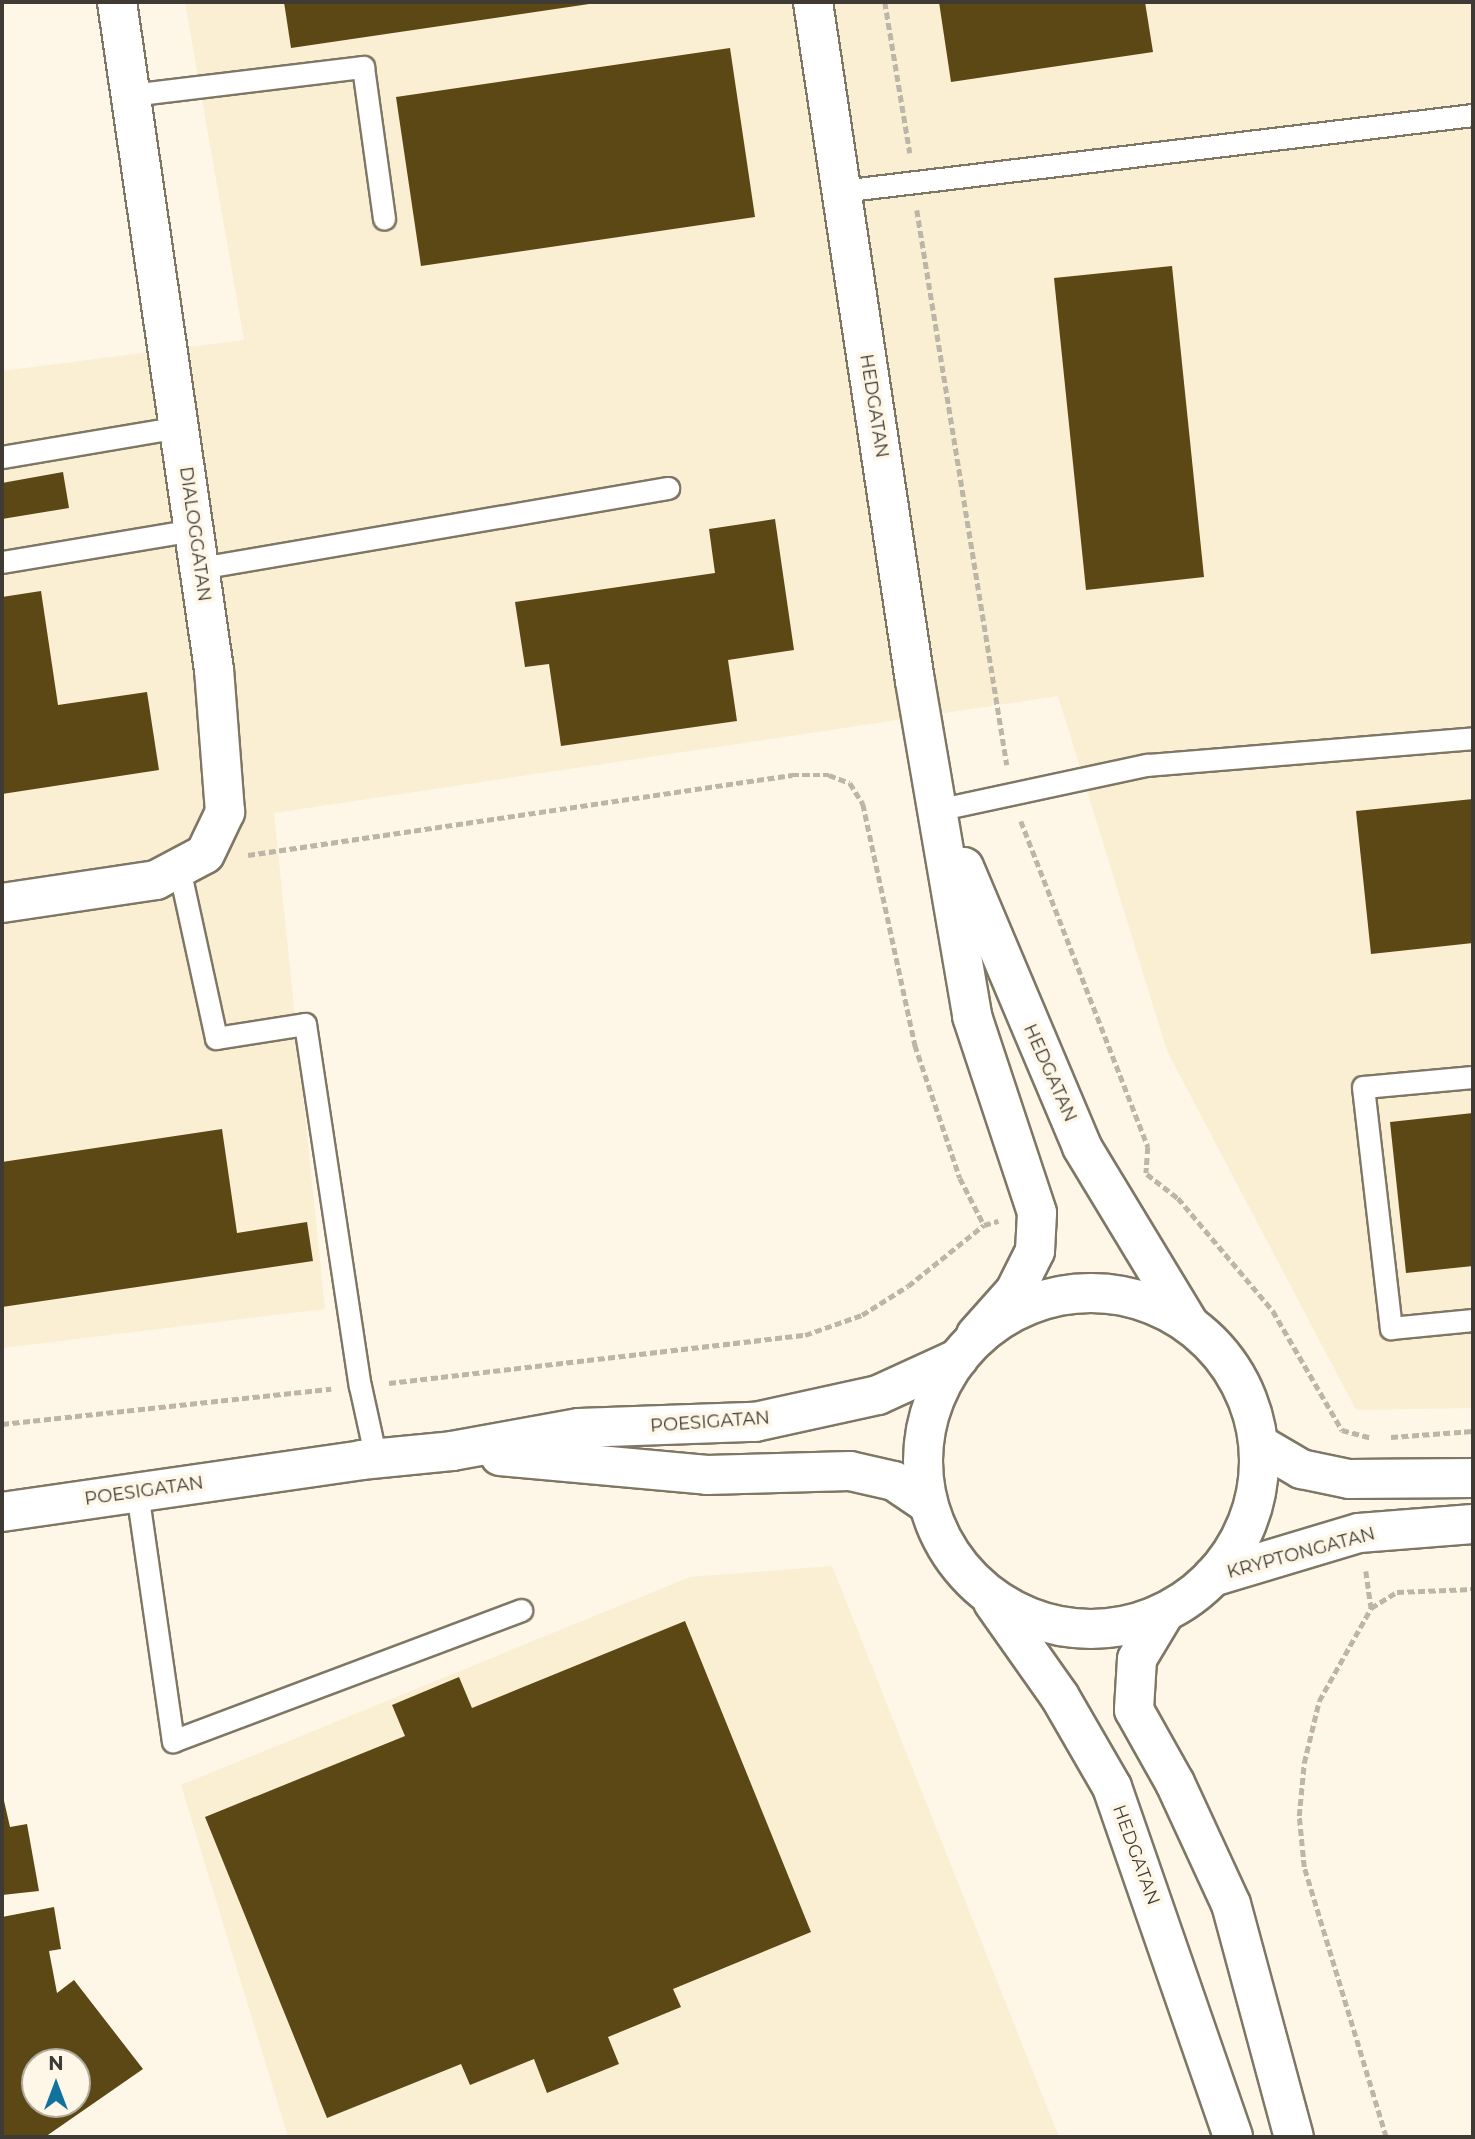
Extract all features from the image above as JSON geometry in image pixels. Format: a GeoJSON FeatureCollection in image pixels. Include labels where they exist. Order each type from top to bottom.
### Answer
{"type":"FeatureCollection","features":[{"type":"Feature","properties":{"kind":"main road","name":"DIALOGGATAN"},"geometry":{"type":"LineString","coordinates":[[2,903],[156,880],[205,854],[225,812],[214,670],[117,2]]}},
{"type":"Feature","properties":{"kind":"main road","name":"HEDGATAN"},"geometry":{"type":"LineString","coordinates":[[813,2],[915,681],[941,809],[972,1016],[1037,1213],[1035,1251],[1015,1291],[967,1347]]}},
{"type":"Feature","properties":{"kind":"main road","name":"HEDGATAN"},"geometry":{"type":"LineString","coordinates":[[941,809],[1082,1147],[1188,1322]]}},
{"type":"Feature","properties":{"kind":"main road","name":"POESIGATAN"},"geometry":{"type":"LineString","coordinates":[[2,1512],[376,1459],[452,1451],[579,1428],[755,1422],[877,1395],[967,1347],[1041,1298],[1086,1290],[1138,1298],[1188,1322]]}},
{"type":"Feature","properties":{"kind":"main road"},"geometry":{"type":"LineString","coordinates":[[1188,1322],[1223,1357],[1248,1402],[1259,1445],[1256,1499],[1238,1543],[1212,1577],[1164,1614],[1137,1659],[1134,1710],[1175,1783],[1231,1904],[1294,2137]]}},
{"type":"Feature","properties":{"kind":"main road"},"geometry":{"type":"LineString","coordinates":[[967,1347],[944,1377],[924,1435],[925,1503],[953,1559],[990,1597],[1042,1623],[1099,1630],[1164,1614]]}},
{"type":"Feature","properties":{"kind":"main road"},"geometry":{"type":"LineString","coordinates":[[1259,1445],[1301,1469],[1349,1479],[1473,1478]]}},
{"type":"Feature","properties":{"kind":"main road","name":"POESIGATAN"},"geometry":{"type":"LineString","coordinates":[[452,1451],[707,1475],[850,1471],[894,1481],[925,1503]]}},
{"type":"Feature","properties":{"kind":"main road","name":"KRYPTONGATAN"},"geometry":{"type":"LineString","coordinates":[[1212,1577],[1359,1534],[1473,1524]]}},
{"type":"Feature","properties":{"kind":"main road","name":"HEDGATAN"},"geometry":{"type":"LineString","coordinates":[[990,1597],[1060,1697],[1112,1787],[1233,2137]]}},
{"type":"Feature","properties":{"kind":"lane"},"geometry":{"type":"LineString","coordinates":[[131,95],[363,67],[384,219]]}},
{"type":"Feature","properties":{"kind":"lane"},"geometry":{"type":"LineString","coordinates":[[841,191],[1473,115]]}},
{"type":"Feature","properties":{"kind":"lane"},"geometry":{"type":"LineString","coordinates":[[2,457],[179,428]]}},
{"type":"Feature","properties":{"kind":"lane"},"geometry":{"type":"LineString","coordinates":[[200,568],[668,488]]}},
{"type":"Feature","properties":{"kind":"lane"},"geometry":{"type":"LineString","coordinates":[[2,562],[194,530]]}},
{"type":"Feature","properties":{"kind":"lane"},"geometry":{"type":"LineString","coordinates":[[941,809],[1147,765],[1473,738]]}},
{"type":"Feature","properties":{"kind":"lane"},"geometry":{"type":"LineString","coordinates":[[179,868],[216,1038],[305,1024],[360,1386],[376,1459]]}},
{"type":"Feature","properties":{"kind":"lane"},"geometry":{"type":"LineString","coordinates":[[1473,1077],[1363,1087],[1391,1328],[1473,1320]]}},
{"type":"Feature","properties":{"kind":"lane"},"geometry":{"type":"LineString","coordinates":[[137,1492],[173,1741],[521,1610]]}},
{"type":"Feature","properties":{"kind":"path"},"geometry":{"type":"LineString","coordinates":[[885,2],[997,715],[1014,793],[1026,838],[1148,1147],[1146,1173],[1178,1198],[1273,1311],[1342,1430],[1373,1438],[1473,1430]]}},
{"type":"Feature","properties":{"kind":"path"},"geometry":{"type":"LineString","coordinates":[[262,856],[792,775],[829,775],[850,783],[863,804],[915,1045],[960,1178],[984,1226]]}},
{"type":"Feature","properties":{"kind":"path"},"geometry":{"type":"LineString","coordinates":[[2,1424],[805,1335],[862,1315],[908,1286],[984,1226],[1009,1217]]}},
{"type":"Feature","properties":{"kind":"path"},"geometry":{"type":"LineString","coordinates":[[1365,1566],[1371,1608]]}},
{"type":"Feature","properties":{"kind":"path"},"geometry":{"type":"LineString","coordinates":[[1386,2137],[1304,1867],[1299,1816],[1304,1763],[1319,1701],[1371,1608],[1397,1592],[1473,1589]]}},
{"type":"Feature","properties":{"kind":"shaded area"},"geometry":{"type":"Polygon","coordinates":[[[185,2],[1473,2],[1473,1408],[1356,1410],[1167,1051],[1058,696],[274,813],[325,1309],[2,1348],[2,371],[244,340],[185,2]]]}},
{"type":"Feature","properties":{"kind":"shaded area"},"geometry":{"type":"Polygon","coordinates":[[[832,1566],[1059,2137],[288,2137],[181,1785],[690,1577],[832,1566]]]}},
{"type":"Feature","properties":{"kind":"building"},"geometry":{"type":"Polygon","coordinates":[[[284,2],[596,2],[596,3],[291,48],[284,2]]]}},
{"type":"Feature","properties":{"kind":"building"},"geometry":{"type":"Polygon","coordinates":[[[939,2],[1145,2],[1153,52],[951,82],[939,2]]]}},
{"type":"Feature","properties":{"kind":"building"},"geometry":{"type":"Polygon","coordinates":[[[730,48],[755,217],[421,266],[396,97],[730,48]]]}},
{"type":"Feature","properties":{"kind":"building"},"geometry":{"type":"Polygon","coordinates":[[[1172,266],[1204,577],[1086,590],[1054,278],[1172,266]]]}},
{"type":"Feature","properties":{"kind":"building"},"geometry":{"type":"Polygon","coordinates":[[[63,472],[69,508],[2,519],[2,483],[63,472]]]}},
{"type":"Feature","properties":{"kind":"building"},"geometry":{"type":"Polygon","coordinates":[[[775,519],[794,650],[728,660],[737,721],[561,746],[549,664],[525,667],[515,602],[715,573],[709,529],[775,519]]]}},
{"type":"Feature","properties":{"kind":"building"},"geometry":{"type":"Polygon","coordinates":[[[41,591],[58,705],[147,692],[159,770],[2,794],[2,597],[41,591]]]}},
{"type":"Feature","properties":{"kind":"building"},"geometry":{"type":"Polygon","coordinates":[[[1473,799],[1473,943],[1371,954],[1356,811],[1473,799]]]}},
{"type":"Feature","properties":{"kind":"building"},"geometry":{"type":"Polygon","coordinates":[[[1473,1113],[1473,1266],[1406,1273],[1390,1122],[1473,1113]]]}},
{"type":"Feature","properties":{"kind":"building"},"geometry":{"type":"Polygon","coordinates":[[[222,1129],[237,1233],[307,1222],[313,1261],[2,1307],[2,1162],[222,1129]]]}},
{"type":"Feature","properties":{"kind":"building"},"geometry":{"type":"Polygon","coordinates":[[[685,1621],[811,1932],[673,1989],[681,2007],[608,2037],[619,2064],[547,2093],[534,2059],[470,2085],[461,2064],[327,2118],[205,1817],[405,1736],[392,1705],[459,1677],[472,1708],[685,1621]]]}},
{"type":"Feature","properties":{"kind":"building"},"geometry":{"type":"Polygon","coordinates":[[[2,1792],[10,1827],[27,1824],[39,1891],[2,1895],[2,1792]]]}},
{"type":"Feature","properties":{"kind":"building"},"geometry":{"type":"Polygon","coordinates":[[[54,1907],[61,1949],[49,1951],[57,1993],[74,1980],[143,2069],[91,2105],[91,2048],[21,2048],[21,2118],[72,2118],[45,2137],[2,2137],[2,1917],[54,1907]]]}}]}
